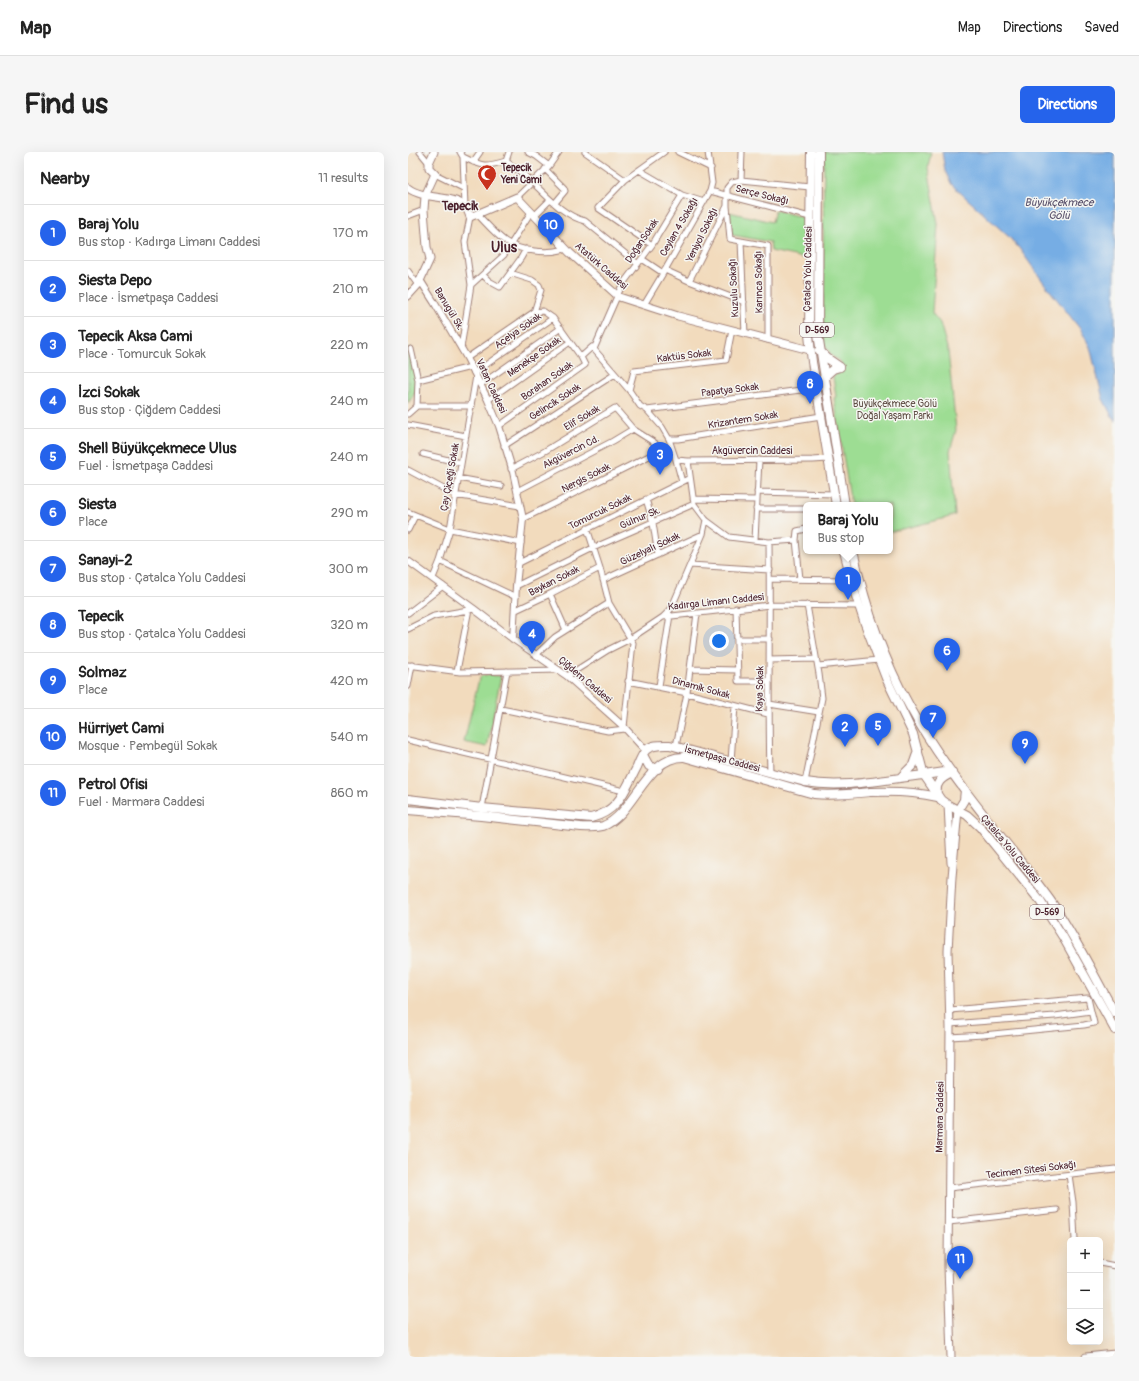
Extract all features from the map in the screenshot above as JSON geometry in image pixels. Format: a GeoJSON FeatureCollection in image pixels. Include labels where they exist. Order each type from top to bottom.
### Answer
{"type":"FeatureCollection","features":[{"type":"Feature","properties":{"kind":"main road"},"geometry":{"type":"LineString","coordinates":[[408,296],[419,283],[430,259],[427,247],[424,210],[425,196],[435,174],[429,168],[429,163],[434,152]]}},
{"type":"Feature","properties":{"kind":"main road","name":"Çatalca Yolu Caddesi"},"geometry":{"type":"LineString","coordinates":[[811,152],[808,316],[810,350],[835,502]]}},
{"type":"Feature","properties":{"kind":"main road","name":"Çatalca Yolu Caddesi"},"geometry":{"type":"LineString","coordinates":[[819,152],[817,326],[819,350],[845,502]]}},
{"type":"Feature","properties":{"kind":"main road"},"geometry":{"type":"LineString","coordinates":[[408,188],[425,196],[457,201],[465,206],[474,216],[517,197]]}},
{"type":"Feature","properties":{"kind":"main road","name":"Atatürk Caddesi"},"geometry":{"type":"LineString","coordinates":[[517,197],[566,249],[617,295],[678,316],[810,350]]}},
{"type":"Feature","properties":{"kind":"main road"},"geometry":{"type":"LineString","coordinates":[[810,350],[819,350],[840,367],[833,369],[824,377]]}},
{"type":"Feature","properties":{"kind":"main road","name":"Çatalca Yolu Caddesi"},"geometry":{"type":"LineString","coordinates":[[845,554],[859,606],[879,660],[916,741],[924,775],[938,796],[948,805],[974,820],[1040,901],[1063,937],[1115,1030]]}},
{"type":"Feature","properties":{"kind":"main road","name":"Çatalca Yolu Caddesi"},"geometry":{"type":"LineString","coordinates":[[854,554],[874,624],[901,691],[928,737],[952,773],[1059,913],[1115,1012]]}},
{"type":"Feature","properties":{"kind":"main road"},"geometry":{"type":"LineString","coordinates":[[408,810],[582,828],[604,825],[622,812],[646,779],[667,761],[664,750],[660,745]]}},
{"type":"Feature","properties":{"kind":"main road","name":"İsmetpaşa Caddesi"},"geometry":{"type":"LineString","coordinates":[[644,753],[651,747],[660,745],[676,746],[805,782],[826,784],[870,782],[941,772],[952,773]]}},
{"type":"Feature","properties":{"kind":"main road"},"geometry":{"type":"LineString","coordinates":[[900,778],[913,765],[918,751]]}},
{"type":"Feature","properties":{"kind":"main road"},"geometry":{"type":"LineString","coordinates":[[644,753],[648,766],[658,769]]}},
{"type":"Feature","properties":{"kind":"main road"},"geometry":{"type":"LineString","coordinates":[[408,799],[482,808],[591,818],[601,816],[612,808],[624,791],[644,753]]}},
{"type":"Feature","properties":{"kind":"main road","name":"İsmetpaşa Caddesi"},"geometry":{"type":"LineString","coordinates":[[667,761],[673,758],[684,757],[814,794],[830,795],[871,792],[909,792],[938,796]]}},
{"type":"Feature","properties":{"kind":"main road"},"geometry":{"type":"LineString","coordinates":[[773,773],[773,782]]}},
{"type":"Feature","properties":{"kind":"main road"},"geometry":{"type":"LineString","coordinates":[[938,796],[937,786],[939,781],[952,773]]}},
{"type":"Feature","properties":{"kind":"main road"},"geometry":{"type":"LineString","coordinates":[[870,782],[871,792]]}},
{"type":"Feature","properties":{"kind":"main road"},"geometry":{"type":"LineString","coordinates":[[952,877],[958,810],[964,800],[965,790]]}},
{"type":"Feature","properties":{"kind":"main road"},"geometry":{"type":"LineString","coordinates":[[463,815],[464,805]]}},
{"type":"Feature","properties":{"kind":"main road"},"geometry":{"type":"LineString","coordinates":[[948,805],[952,877]]}},
{"type":"Feature","properties":{"kind":"main road"},"geometry":{"type":"LineString","coordinates":[[554,824],[555,815]]}},
{"type":"Feature","properties":{"kind":"main road","name":"Marmara Caddesi"},"geometry":{"type":"LineString","coordinates":[[951,1357],[949,1292],[950,1010],[948,951],[952,877]]}},
{"type":"Feature","properties":{"kind":"main road"},"geometry":{"type":"LineString","coordinates":[[1086,1357],[1115,1354]]}},
{"type":"Feature","properties":{"kind":"street"},"geometry":{"type":"LineString","coordinates":[[420,152],[429,163]]}},
{"type":"Feature","properties":{"kind":"street"},"geometry":{"type":"LineString","coordinates":[[473,162],[480,152]]}},
{"type":"Feature","properties":{"kind":"street"},"geometry":{"type":"LineString","coordinates":[[506,161],[509,152]]}},
{"type":"Feature","properties":{"kind":"street"},"geometry":{"type":"LineString","coordinates":[[471,285],[501,259],[533,214],[565,191],[536,156],[528,152]]}},
{"type":"Feature","properties":{"kind":"street"},"geometry":{"type":"LineString","coordinates":[[517,197],[547,168],[559,152]]}},
{"type":"Feature","properties":{"kind":"street"},"geometry":{"type":"LineString","coordinates":[[585,152],[625,180]]}},
{"type":"Feature","properties":{"kind":"street"},"geometry":{"type":"LineString","coordinates":[[652,245],[598,208],[625,180],[664,152]]}},
{"type":"Feature","properties":{"kind":"street"},"geometry":{"type":"LineString","coordinates":[[678,152],[711,168]]}},
{"type":"Feature","properties":{"kind":"street","name":"Ceylan 4 Sokağı"},"geometry":{"type":"LineString","coordinates":[[644,305],[710,191],[712,184],[708,152]]}},
{"type":"Feature","properties":{"kind":"street"},"geometry":{"type":"LineString","coordinates":[[741,180],[742,152]]}},
{"type":"Feature","properties":{"kind":"street"},"geometry":{"type":"LineString","coordinates":[[462,155],[482,166],[490,166],[506,161]]}},
{"type":"Feature","properties":{"kind":"street"},"geometry":{"type":"LineString","coordinates":[[462,155],[465,206]]}},
{"type":"Feature","properties":{"kind":"street"},"geometry":{"type":"LineString","coordinates":[[506,161],[533,182],[570,216],[585,221],[638,264]]}},
{"type":"Feature","properties":{"kind":"street"},"geometry":{"type":"LineString","coordinates":[[639,170],[682,195],[704,202]]}},
{"type":"Feature","properties":{"kind":"street"},"geometry":{"type":"LineString","coordinates":[[435,174],[464,188]]}},
{"type":"Feature","properties":{"kind":"street"},"geometry":{"type":"LineString","coordinates":[[726,196],[727,188],[732,182],[741,180],[810,187]]}},
{"type":"Feature","properties":{"kind":"street","name":"Serçe Sokağı"},"geometry":{"type":"LineString","coordinates":[[710,191],[810,217]]}},
{"type":"Feature","properties":{"kind":"street","name":"DoğanSokak"},"geometry":{"type":"LineString","coordinates":[[592,348],[622,285],[652,245],[682,195]]}},
{"type":"Feature","properties":{"kind":"street","name":"Yeniyol Sokağı"},"geometry":{"type":"LineString","coordinates":[[689,281],[726,206],[726,196]]}},
{"type":"Feature","properties":{"kind":"street"},"geometry":{"type":"LineString","coordinates":[[726,206],[730,239],[740,241]]}},
{"type":"Feature","properties":{"kind":"street"},"geometry":{"type":"LineString","coordinates":[[408,216],[424,210]]}},
{"type":"Feature","properties":{"kind":"street"},"geometry":{"type":"LineString","coordinates":[[461,348],[471,285],[465,242],[474,216],[504,241],[511,244],[526,249],[548,251],[566,249]]}},
{"type":"Feature","properties":{"kind":"street","name":"Kuzulu Sokağı"},"geometry":{"type":"LineString","coordinates":[[740,241],[745,334]]}},
{"type":"Feature","properties":{"kind":"street","name":"Karınca Sokağı"},"geometry":{"type":"LineString","coordinates":[[740,241],[768,246],[768,340]]}},
{"type":"Feature","properties":{"kind":"street"},"geometry":{"type":"LineString","coordinates":[[483,275],[489,281],[500,287],[526,249]]}},
{"type":"Feature","properties":{"kind":"street"},"geometry":{"type":"LineString","coordinates":[[642,259],[664,272],[744,302]]}},
{"type":"Feature","properties":{"kind":"street"},"geometry":{"type":"LineString","coordinates":[[408,271],[419,283]]}},
{"type":"Feature","properties":{"kind":"street"},"geometry":{"type":"LineString","coordinates":[[510,273],[532,280],[539,285],[540,290],[534,312]]}},
{"type":"Feature","properties":{"kind":"street","name":"Banugül Sk."},"geometry":{"type":"LineString","coordinates":[[419,283],[434,302],[461,348]]}},
{"type":"Feature","properties":{"kind":"street"},"geometry":{"type":"LineString","coordinates":[[467,358],[534,312],[543,311],[553,318],[581,357]]}},
{"type":"Feature","properties":{"kind":"street","name":"Açelya Sokak"},"geometry":{"type":"LineString","coordinates":[[474,372],[553,318]]}},
{"type":"Feature","properties":{"kind":"street"},"geometry":{"type":"LineString","coordinates":[[480,385],[561,328]]}},
{"type":"Feature","properties":{"kind":"street","name":"Kaktüs Sokak"},"geometry":{"type":"LineString","coordinates":[[629,390],[634,371],[726,360],[732,330]]}},
{"type":"Feature","properties":{"kind":"street","name":"Menekşe Sokak"},"geometry":{"type":"LineString","coordinates":[[488,400],[570,342]]}},
{"type":"Feature","properties":{"kind":"street","name":"Vatan Caddesi"},"geometry":{"type":"LineString","coordinates":[[461,348],[488,400],[499,426],[523,519],[516,586],[516,610],[513,639]]}},
{"type":"Feature","properties":{"kind":"street"},"geometry":{"type":"LineString","coordinates":[[592,348],[616,374],[640,406],[646,410],[662,427],[676,460],[682,482]]}},
{"type":"Feature","properties":{"kind":"street","name":"Borahan Sokak"},"geometry":{"type":"LineString","coordinates":[[499,426],[585,365],[581,357],[592,348]]}},
{"type":"Feature","properties":{"kind":"street"},"geometry":{"type":"LineString","coordinates":[[411,349],[418,380],[417,406]]}},
{"type":"Feature","properties":{"kind":"street"},"geometry":{"type":"LineString","coordinates":[[418,380],[474,372]]}},
{"type":"Feature","properties":{"kind":"street","name":"Çay Çiçeği Sokak"},"geometry":{"type":"LineString","coordinates":[[433,578],[450,529],[472,406],[474,372]]}},
{"type":"Feature","properties":{"kind":"street","name":"Gelincik Sokak"},"geometry":{"type":"LineString","coordinates":[[504,446],[616,374]]}},
{"type":"Feature","properties":{"kind":"street","name":"Papatya Sokak"},"geometry":{"type":"LineString","coordinates":[[646,410],[816,388]]}},
{"type":"Feature","properties":{"kind":"street"},"geometry":{"type":"LineString","coordinates":[[408,414],[417,406],[472,406]]}},
{"type":"Feature","properties":{"kind":"street","name":"Elif Sokak"},"geometry":{"type":"LineString","coordinates":[[511,469],[545,451],[615,408],[633,429],[655,443],[657,452]]}},
{"type":"Feature","properties":{"kind":"street","name":"Krizantem Sokak"},"geometry":{"type":"LineString","coordinates":[[668,439],[678,439],[821,416]]}},
{"type":"Feature","properties":{"kind":"street"},"geometry":{"type":"LineString","coordinates":[[408,425],[466,436]]}},
{"type":"Feature","properties":{"kind":"street","name":"Akgüvercin Cd."},"geometry":{"type":"LineString","coordinates":[[517,491],[633,429]]}},
{"type":"Feature","properties":{"kind":"street","name":"Nergis Sokak"},"geometry":{"type":"LineString","coordinates":[[523,519],[657,452]]}},
{"type":"Feature","properties":{"kind":"street"},"geometry":{"type":"LineString","coordinates":[[423,454],[461,463]]}},
{"type":"Feature","properties":{"kind":"street","name":"Akgüvercin Caddesi"},"geometry":{"type":"LineString","coordinates":[[676,460],[828,459]]}},
{"type":"Feature","properties":{"kind":"street"},"geometry":{"type":"LineString","coordinates":[[755,540],[759,460]]}},
{"type":"Feature","properties":{"kind":"street"},"geometry":{"type":"LineString","coordinates":[[688,461],[694,501],[706,520],[729,537],[770,542],[796,540]]}},
{"type":"Feature","properties":{"kind":"street"},"geometry":{"type":"LineString","coordinates":[[408,470],[455,495],[520,506]]}},
{"type":"Feature","properties":{"kind":"street"},"geometry":{"type":"LineString","coordinates":[[458,478],[501,486]]}},
{"type":"Feature","properties":{"kind":"street","name":"Tomurcuk Sokak"},"geometry":{"type":"LineString","coordinates":[[519,563],[690,478]]}},
{"type":"Feature","properties":{"kind":"street"},"geometry":{"type":"LineString","coordinates":[[757,492],[834,494]]}},
{"type":"Feature","properties":{"kind":"street"},"geometry":{"type":"LineString","coordinates":[[646,499],[653,523],[658,555]]}},
{"type":"Feature","properties":{"kind":"street"},"geometry":{"type":"LineString","coordinates":[[694,501],[756,500]]}},
{"type":"Feature","properties":{"kind":"street","name":"Gülnur Sk."},"geometry":{"type":"LineString","coordinates":[[516,586],[593,548],[653,523],[694,501]]}},
{"type":"Feature","properties":{"kind":"street"},"geometry":{"type":"LineString","coordinates":[[756,509],[803,509]]}},
{"type":"Feature","properties":{"kind":"street"},"geometry":{"type":"LineString","coordinates":[[408,512],[414,516],[450,529],[521,543]]}},
{"type":"Feature","properties":{"kind":"street"},"geometry":{"type":"LineString","coordinates":[[408,530],[414,516]]}},
{"type":"Feature","properties":{"kind":"street"},"geometry":{"type":"LineString","coordinates":[[664,617],[670,609],[704,534],[706,520]]}},
{"type":"Feature","properties":{"kind":"street"},"geometry":{"type":"LineString","coordinates":[[501,709],[608,731],[625,728],[628,681],[633,643],[609,603],[600,568],[587,528]]}},
{"type":"Feature","properties":{"kind":"street"},"geometry":{"type":"LineString","coordinates":[[800,579],[796,540],[797,531],[803,530]]}},
{"type":"Feature","properties":{"kind":"street","name":"Güzelyalı Sokak"},"geometry":{"type":"LineString","coordinates":[[603,580],[704,534]]}},
{"type":"Feature","properties":{"kind":"street","name":"Kaya Sokak"},"geometry":{"type":"LineString","coordinates":[[770,542],[768,714],[773,773]]}},
{"type":"Feature","properties":{"kind":"street","name":"Çiğdem Caddesi"},"geometry":{"type":"LineString","coordinates":[[408,561],[433,578],[513,639],[560,670],[625,728],[644,753]]}},
{"type":"Feature","properties":{"kind":"street"},"geometry":{"type":"LineString","coordinates":[[440,561],[516,597]]}},
{"type":"Feature","properties":{"kind":"street"},"geometry":{"type":"LineString","coordinates":[[690,565],[770,570]]}},
{"type":"Feature","properties":{"kind":"street","name":"Baykan Sokak"},"geometry":{"type":"LineString","coordinates":[[516,610],[600,568]]}},
{"type":"Feature","properties":{"kind":"street"},"geometry":{"type":"LineString","coordinates":[[770,579],[852,580]]}},
{"type":"Feature","properties":{"kind":"street"},"geometry":{"type":"LineString","coordinates":[[408,613],[443,586]]}},
{"type":"Feature","properties":{"kind":"street"},"geometry":{"type":"LineString","coordinates":[[550,594],[566,630]]}},
{"type":"Feature","properties":{"kind":"street"},"geometry":{"type":"LineString","coordinates":[[536,655],[566,630],[609,603]]}},
{"type":"Feature","properties":{"kind":"street","name":"Kadırga Limanı Caddesi"},"geometry":{"type":"LineString","coordinates":[[567,676],[664,617],[770,605],[859,606]]}},
{"type":"Feature","properties":{"kind":"street"},"geometry":{"type":"LineString","coordinates":[[805,782],[822,698],[807,605]]}},
{"type":"Feature","properties":{"kind":"street"},"geometry":{"type":"LineString","coordinates":[[408,628],[434,616],[471,608],[457,672]]}},
{"type":"Feature","properties":{"kind":"street"},"geometry":{"type":"LineString","coordinates":[[736,608],[738,681],[769,681]]}},
{"type":"Feature","properties":{"kind":"street"},"geometry":{"type":"LineString","coordinates":[[676,746],[687,693],[697,613]]}},
{"type":"Feature","properties":{"kind":"street"},"geometry":{"type":"LineString","coordinates":[[659,686],[670,616]]}},
{"type":"Feature","properties":{"kind":"street"},"geometry":{"type":"LineString","coordinates":[[737,639],[770,639]]}},
{"type":"Feature","properties":{"kind":"street"},"geometry":{"type":"LineString","coordinates":[[769,660],[816,659]]}},
{"type":"Feature","properties":{"kind":"street"},"geometry":{"type":"LineString","coordinates":[[818,666],[879,660]]}},
{"type":"Feature","properties":{"kind":"street"},"geometry":{"type":"LineString","coordinates":[[408,686],[410,665],[457,672],[560,670]]}},
{"type":"Feature","properties":{"kind":"street"},"geometry":{"type":"LineString","coordinates":[[690,669],[738,670]]}},
{"type":"Feature","properties":{"kind":"street"},"geometry":{"type":"LineString","coordinates":[[482,808],[507,670]]}},
{"type":"Feature","properties":{"kind":"street","name":"Dinamik Sokak"},"geometry":{"type":"LineString","coordinates":[[628,681],[659,686],[768,714]]}},
{"type":"Feature","properties":{"kind":"street"},"geometry":{"type":"LineString","coordinates":[[768,704],[819,712]]}},
{"type":"Feature","properties":{"kind":"street"},"geometry":{"type":"LineString","coordinates":[[731,761],[735,706]]}},
{"type":"Feature","properties":{"kind":"street"},"geometry":{"type":"LineString","coordinates":[[408,740],[624,791]]}},
{"type":"Feature","properties":{"kind":"street"},"geometry":{"type":"LineString","coordinates":[[950,1010],[1088,998],[1094,1022],[1084,1025],[998,1034],[950,1037]]}},
{"type":"Feature","properties":{"kind":"street"},"geometry":{"type":"LineString","coordinates":[[950,1024],[1055,1016],[1091,1011]]}},
{"type":"Feature","properties":{"kind":"street","name":"Tecimen Sitesi Sokağı"},"geometry":{"type":"LineString","coordinates":[[949,1188],[1069,1175],[1115,1168]]}},
{"type":"Feature","properties":{"kind":"street"},"geometry":{"type":"LineString","coordinates":[[1069,1175],[1073,1202],[1075,1237]]}},
{"type":"Feature","properties":{"kind":"street"},"geometry":{"type":"LineString","coordinates":[[949,1222],[1057,1210]]}},
{"type":"Feature","properties":{"kind":"street"},"geometry":{"type":"LineString","coordinates":[[1103,1264],[1115,1266]]}},
{"type":"Feature","properties":{"kind":"green space","name":"Büyükçekmece Gölü Doğal Yaşam Parkı"},"geometry":{"type":"Polygon","coordinates":[[[824,152],[931,152],[928,168],[938,224],[932,313],[940,323],[948,351],[956,430],[950,451],[955,515],[893,531],[893,502],[851,502],[834,398],[836,397],[833,377],[839,371],[842,363],[832,356],[824,344],[824,152]]]}},
{"type":"Feature","properties":{"kind":"green space"},"geometry":{"type":"Polygon","coordinates":[[[775,210],[805,218],[804,258],[771,251],[770,242],[732,235],[729,212],[772,222],[775,210]]]}},
{"type":"Feature","properties":{"kind":"green space"},"geometry":{"type":"Polygon","coordinates":[[[408,347],[413,360],[416,388],[408,403],[408,347]]]}},
{"type":"Feature","properties":{"kind":"green space"},"geometry":{"type":"Polygon","coordinates":[[[483,675],[501,676],[487,747],[464,742],[479,679],[483,675]]]}},
{"type":"Feature","properties":{"kind":"water","name":"Büyükçekmece Gölü"},"geometry":{"type":"Polygon","coordinates":[[[942,152],[1115,152],[1115,422],[1103,399],[1090,347],[1081,330],[1019,248],[952,185],[945,171],[942,152]]]}},
{"type":"Feature","properties":{"kind":"place","name":"Tepecik Yeni Cami"},"geometry":{"type":"Point","coordinates":[487,191]}},
{"type":"Feature","properties":{"kind":"place","name":"Hürriyet Cami"},"geometry":{"type":"Point","coordinates":[551,245]}},
{"type":"Feature","properties":{"kind":"place","name":"Tepecik"},"geometry":{"type":"Point","coordinates":[810,404]}},
{"type":"Feature","properties":{"kind":"place","name":"Tepecik Aksa Cami"},"geometry":{"type":"Point","coordinates":[660,475]}},
{"type":"Feature","properties":{"kind":"place","name":"Baraj Yolu"},"geometry":{"type":"Point","coordinates":[848,600]}},
{"type":"Feature","properties":{"kind":"place","name":"İzci Sokak"},"geometry":{"type":"Point","coordinates":[532,654]}},
{"type":"Feature","properties":{"kind":"place","name":"Siesta"},"geometry":{"type":"Point","coordinates":[947,671]}},
{"type":"Feature","properties":{"kind":"place","name":"Sanayi-2"},"geometry":{"type":"Point","coordinates":[933,738]}},
{"type":"Feature","properties":{"kind":"place","name":"Shell Büyükçekmece Ulus"},"geometry":{"type":"Point","coordinates":[878,746]}},
{"type":"Feature","properties":{"kind":"place","name":"Siesta Depo"},"geometry":{"type":"Point","coordinates":[845,747]}},
{"type":"Feature","properties":{"kind":"place","name":"Solmaz"},"geometry":{"type":"Point","coordinates":[1025,764]}},
{"type":"Feature","properties":{"kind":"place","name":"Petrol Ofisi"},"geometry":{"type":"Point","coordinates":[960,1279]}},
{"type":"Feature","properties":{"kind":"district","name":"Tepecik"},"geometry":{"type":"Point","coordinates":[460,206]}},
{"type":"Feature","properties":{"kind":"district","name":"Ulus"},"geometry":{"type":"Point","coordinates":[504,247]}}]}
